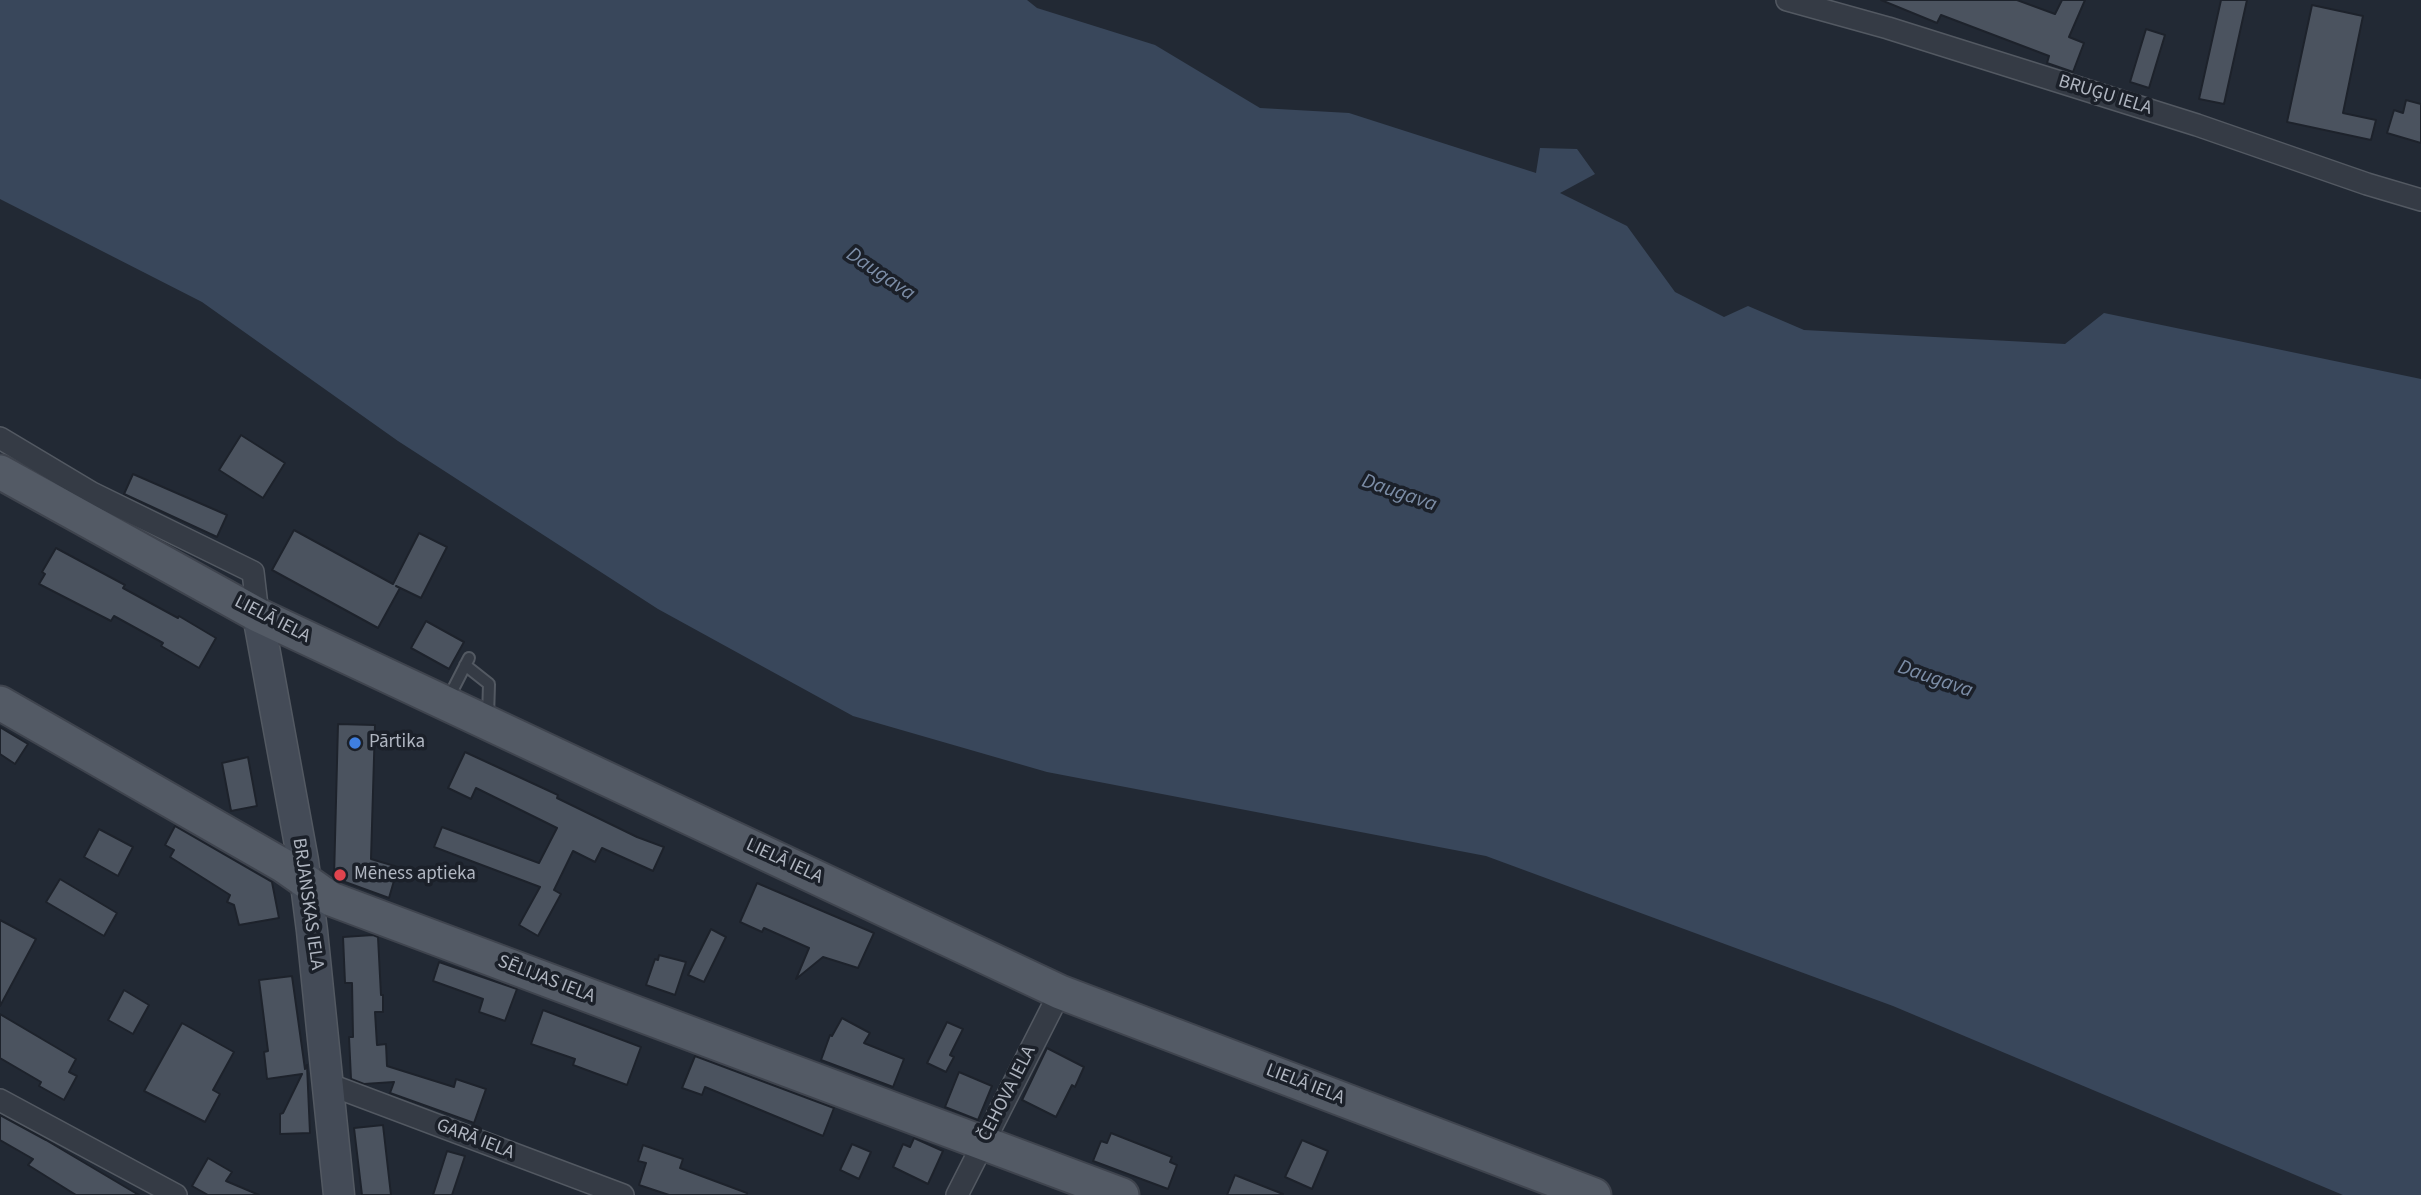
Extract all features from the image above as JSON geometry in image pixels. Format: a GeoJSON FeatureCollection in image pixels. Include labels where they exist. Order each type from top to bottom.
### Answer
{"type":"FeatureCollection","features":[{"type":"Feature","properties":{"kind":"main road","name":"LIELĀ IELA"},"geometry":{"type":"LineString","coordinates":[[0,472],[258,615],[1060,992],[1594,1195]]}},
{"type":"Feature","properties":{"kind":"main road","name":"BRJANSKAS IELA"},"geometry":{"type":"LineString","coordinates":[[258,615],[305,881],[338,1195]]}},
{"type":"Feature","properties":{"kind":"main road","name":"SĒLIJAS IELA"},"geometry":{"type":"LineString","coordinates":[[0,703],[234,836],[331,899],[1122,1195]]}},
{"type":"Feature","properties":{"kind":"street","name":"BRUĢU IELA"},"geometry":{"type":"LineString","coordinates":[[1787,0],[1888,28],[2146,109],[2421,200]]}},
{"type":"Feature","properties":{"kind":"street"},"geometry":{"type":"LineString","coordinates":[[0,438],[92,493],[253,572],[258,615]]}},
{"type":"Feature","properties":{"kind":"street","name":"ČEHOVA IELA"},"geometry":{"type":"LineString","coordinates":[[957,1195],[1060,992]]}},
{"type":"Feature","properties":{"kind":"street","name":"GARĀ IELA"},"geometry":{"type":"LineString","coordinates":[[328,1084],[622,1195]]}},
{"type":"Feature","properties":{"kind":"street"},"geometry":{"type":"LineString","coordinates":[[0,1100],[176,1195]]}},
{"type":"Feature","properties":{"kind":"lane"},"geometry":{"type":"LineString","coordinates":[[446,703],[467,662],[489,684],[488,723]]}},
{"type":"Feature","properties":{"kind":"water","name":"Daugava"},"geometry":{"type":"Polygon","coordinates":[[[0,0],[1027,0],[1037,8],[1155,45],[1260,108],[1349,113],[1536,173],[1540,148],[1577,149],[1595,174],[1560,193],[1627,226],[1675,292],[1724,317],[1748,306],[1804,330],[2065,344],[2104,313],[2421,379],[2421,1195],[2343,1195],[1893,1006],[1486,856],[1047,772],[853,716],[658,609],[398,441],[202,302],[0,199],[0,0]]]}},
{"type":"Feature","properties":{"kind":"building"},"geometry":{"type":"Polygon","coordinates":[[[1881,0],[2017,0],[2055,14],[2062,0],[2085,0],[2069,37],[2084,43],[2073,72],[2047,63],[2049,56],[1941,15],[1937,23],[1881,0]]]}},
{"type":"Feature","properties":{"kind":"building"},"geometry":{"type":"Polygon","coordinates":[[[2221,0],[2247,0],[2224,104],[2199,99],[2221,0]]]}},
{"type":"Feature","properties":{"kind":"building"},"geometry":{"type":"Polygon","coordinates":[[[2312,5],[2363,16],[2343,113],[2376,120],[2371,140],[2287,122],[2312,5]]]}},
{"type":"Feature","properties":{"kind":"building"},"geometry":{"type":"Polygon","coordinates":[[[2146,29],[2165,35],[2149,88],[2130,82],[2146,29]]]}},
{"type":"Feature","properties":{"kind":"building"},"geometry":{"type":"Polygon","coordinates":[[[2406,100],[2421,104],[2421,143],[2387,133],[2394,110],[2403,113],[2406,100]]]}},
{"type":"Feature","properties":{"kind":"building"},"geometry":{"type":"Polygon","coordinates":[[[241,435],[285,463],[263,498],[219,470],[241,435]]]}},
{"type":"Feature","properties":{"kind":"building"},"geometry":{"type":"Polygon","coordinates":[[[133,474],[227,515],[217,537],[124,494],[133,474]]]}},
{"type":"Feature","properties":{"kind":"building"},"geometry":{"type":"Polygon","coordinates":[[[294,530],[393,584],[419,533],[447,547],[421,598],[396,586],[400,588],[378,628],[272,570],[294,530]]]}},
{"type":"Feature","properties":{"kind":"building"},"geometry":{"type":"Polygon","coordinates":[[[56,548],[216,638],[199,668],[161,646],[163,643],[114,616],[111,621],[39,584],[45,574],[42,572],[56,548]]]}},
{"type":"Feature","properties":{"kind":"building"},"geometry":{"type":"Polygon","coordinates":[[[426,621],[464,642],[449,669],[411,648],[426,621]]]}},
{"type":"Feature","properties":{"kind":"building"},"geometry":{"type":"Polygon","coordinates":[[[338,724],[375,725],[371,859],[398,867],[389,898],[334,878],[338,724]]]}},
{"type":"Feature","properties":{"kind":"building"},"geometry":{"type":"Polygon","coordinates":[[[0,727],[28,744],[15,764],[0,754],[0,727]]]}},
{"type":"Feature","properties":{"kind":"building"},"geometry":{"type":"Polygon","coordinates":[[[465,752],[558,795],[557,798],[637,837],[664,847],[653,871],[602,848],[595,862],[573,851],[554,890],[561,894],[538,936],[519,925],[540,887],[434,847],[442,827],[539,863],[557,828],[476,788],[471,799],[448,788],[465,752]]]}},
{"type":"Feature","properties":{"kind":"building"},"geometry":{"type":"Polygon","coordinates":[[[248,757],[257,806],[231,811],[222,763],[248,757]]]}},
{"type":"Feature","properties":{"kind":"building"},"geometry":{"type":"Polygon","coordinates":[[[175,826],[272,882],[279,918],[239,925],[234,905],[227,902],[230,895],[170,857],[174,850],[165,845],[175,826]]]}},
{"type":"Feature","properties":{"kind":"building"},"geometry":{"type":"Polygon","coordinates":[[[99,829],[133,847],[118,876],[84,857],[99,829]]]}},
{"type":"Feature","properties":{"kind":"building"},"geometry":{"type":"Polygon","coordinates":[[[60,879],[117,913],[104,936],[46,902],[60,879]]]}},
{"type":"Feature","properties":{"kind":"building"},"geometry":{"type":"Polygon","coordinates":[[[757,883],[874,933],[858,968],[823,957],[796,979],[809,948],[764,928],[762,932],[740,922],[757,883]]]}},
{"type":"Feature","properties":{"kind":"building"},"geometry":{"type":"Polygon","coordinates":[[[0,920],[36,939],[0,1006],[0,920]]]}},
{"type":"Feature","properties":{"kind":"building"},"geometry":{"type":"Polygon","coordinates":[[[711,929],[726,937],[704,982],[688,975],[711,929]]]}},
{"type":"Feature","properties":{"kind":"building"},"geometry":{"type":"Polygon","coordinates":[[[343,937],[378,937],[383,995],[383,1012],[375,1012],[377,1045],[386,1044],[387,1066],[454,1087],[456,1079],[486,1089],[474,1123],[390,1093],[394,1082],[364,1084],[351,1079],[349,1037],[353,1037],[352,983],[345,983],[343,937]]]}},
{"type":"Feature","properties":{"kind":"building"},"geometry":{"type":"Polygon","coordinates":[[[659,955],[686,962],[675,995],[646,985],[659,955]]]}},
{"type":"Feature","properties":{"kind":"building"},"geometry":{"type":"Polygon","coordinates":[[[439,962],[517,989],[505,1021],[479,1012],[483,999],[433,981],[439,962]]]}},
{"type":"Feature","properties":{"kind":"building"},"geometry":{"type":"Polygon","coordinates":[[[292,976],[305,1069],[307,1065],[310,1133],[280,1134],[280,1114],[283,1113],[302,1074],[267,1079],[264,1052],[268,1051],[259,980],[292,976]]]}},
{"type":"Feature","properties":{"kind":"building"},"geometry":{"type":"Polygon","coordinates":[[[124,990],[149,1005],[133,1034],[108,1020],[124,990]]]}},
{"type":"Feature","properties":{"kind":"building"},"geometry":{"type":"Polygon","coordinates":[[[543,1010],[641,1047],[627,1085],[573,1065],[575,1059],[531,1044],[543,1010]]]}},
{"type":"Feature","properties":{"kind":"building"},"geometry":{"type":"Polygon","coordinates":[[[0,1014],[76,1059],[69,1072],[77,1076],[64,1100],[39,1086],[41,1082],[0,1058],[0,1014]]]}},
{"type":"Feature","properties":{"kind":"building"},"geometry":{"type":"Polygon","coordinates":[[[842,1018],[870,1033],[864,1043],[904,1059],[893,1087],[821,1060],[830,1035],[832,1036],[842,1018]]]}},
{"type":"Feature","properties":{"kind":"building"},"geometry":{"type":"Polygon","coordinates":[[[947,1022],[963,1029],[950,1055],[954,1057],[946,1072],[927,1063],[947,1022]]]}},
{"type":"Feature","properties":{"kind":"building"},"geometry":{"type":"Polygon","coordinates":[[[182,1023],[234,1052],[213,1090],[220,1094],[205,1122],[144,1091],[182,1023]]]}},
{"type":"Feature","properties":{"kind":"building"},"geometry":{"type":"Polygon","coordinates":[[[1047,1048],[1084,1067],[1056,1117],[1022,1100],[1047,1048]]]}},
{"type":"Feature","properties":{"kind":"building"},"geometry":{"type":"Polygon","coordinates":[[[695,1056],[834,1108],[823,1136],[705,1087],[702,1095],[682,1088],[695,1056]]]}},
{"type":"Feature","properties":{"kind":"building"},"geometry":{"type":"Polygon","coordinates":[[[959,1072],[992,1086],[978,1120],[945,1107],[959,1072]]]}},
{"type":"Feature","properties":{"kind":"building"},"geometry":{"type":"Polygon","coordinates":[[[0,1115],[139,1195],[76,1195],[28,1165],[33,1159],[0,1140],[0,1115]]]}},
{"type":"Feature","properties":{"kind":"building"},"geometry":{"type":"Polygon","coordinates":[[[383,1125],[391,1195],[362,1195],[354,1128],[383,1125]]]}},
{"type":"Feature","properties":{"kind":"building"},"geometry":{"type":"Polygon","coordinates":[[[1111,1133],[1172,1157],[1170,1162],[1177,1165],[1168,1189],[1093,1161],[1101,1141],[1107,1143],[1111,1133]]]}},
{"type":"Feature","properties":{"kind":"building"},"geometry":{"type":"Polygon","coordinates":[[[914,1138],[943,1151],[928,1184],[893,1167],[903,1144],[910,1147],[914,1138]]]}},
{"type":"Feature","properties":{"kind":"building"},"geometry":{"type":"Polygon","coordinates":[[[1302,1140],[1328,1151],[1312,1189],[1285,1177],[1302,1140]]]}},
{"type":"Feature","properties":{"kind":"building"},"geometry":{"type":"Polygon","coordinates":[[[852,1144],[871,1152],[859,1179],[840,1170],[852,1144]]]}},
{"type":"Feature","properties":{"kind":"building"},"geometry":{"type":"Polygon","coordinates":[[[643,1145],[683,1159],[680,1168],[747,1195],[669,1195],[639,1185],[646,1163],[638,1161],[643,1145]]]}},
{"type":"Feature","properties":{"kind":"building"},"geometry":{"type":"Polygon","coordinates":[[[447,1151],[465,1156],[452,1195],[433,1195],[447,1151]]]}},
{"type":"Feature","properties":{"kind":"building"},"geometry":{"type":"Polygon","coordinates":[[[208,1158],[232,1172],[226,1181],[259,1195],[208,1195],[192,1186],[208,1158]]]}},
{"type":"Feature","properties":{"kind":"building"},"geometry":{"type":"Polygon","coordinates":[[[1235,1175],[1283,1194],[1283,1195],[1227,1195],[1235,1175]]]}},
{"type":"Feature","properties":{"kind":"place","name":"Pārtika"},"geometry":{"type":"Point","coordinates":[355,743]}},
{"type":"Feature","properties":{"kind":"place","name":"Mēness aptieka"},"geometry":{"type":"Point","coordinates":[340,875]}}]}
